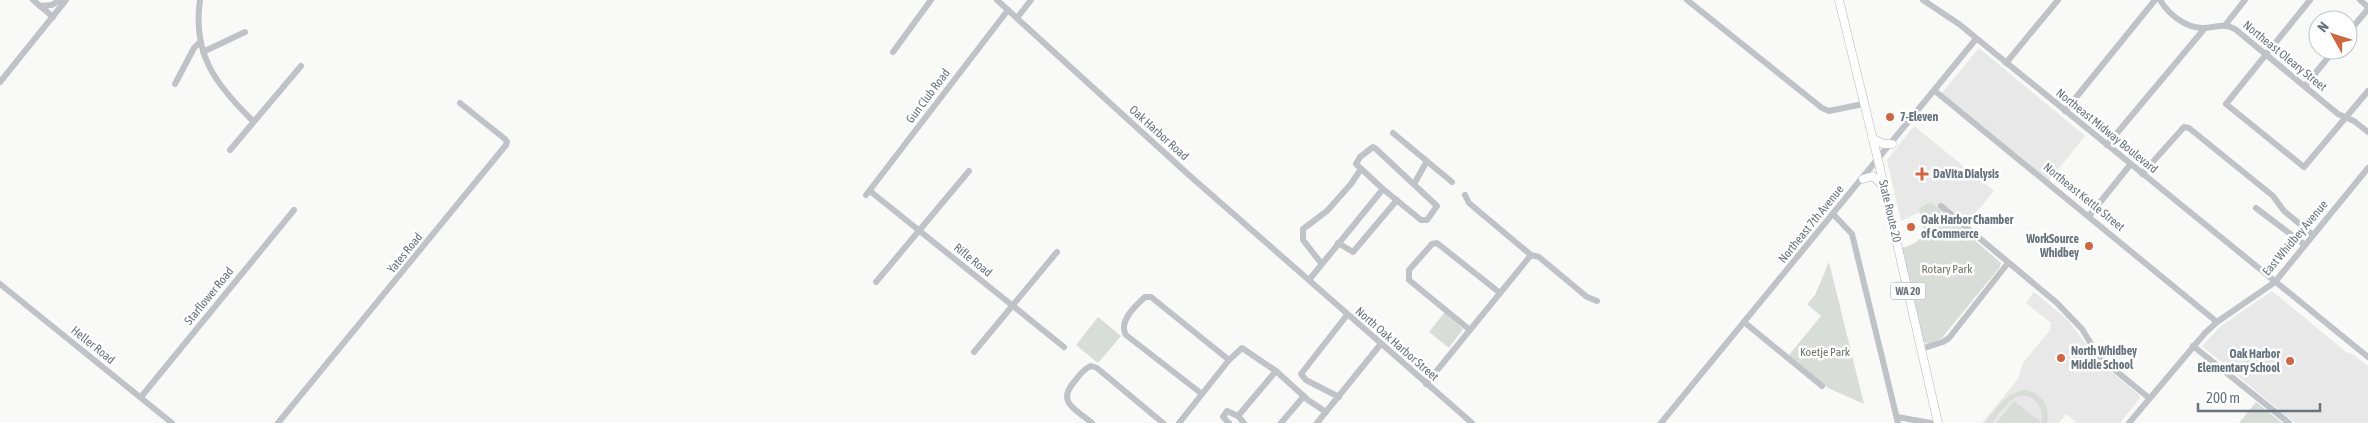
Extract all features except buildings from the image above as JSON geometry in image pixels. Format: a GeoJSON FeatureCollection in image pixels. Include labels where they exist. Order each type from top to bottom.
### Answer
{"type":"FeatureCollection","features":[{"type":"Feature","properties":{"kind":"main road","name":"State Route 20"},"geometry":{"type":"LineString","coordinates":[[1838,0],[1878,160],[1938,423]]}},
{"type":"Feature","properties":{"kind":"main road"},"geometry":{"type":"LineString","coordinates":[[1872,138],[1883,144],[1892,144]]}},
{"type":"Feature","properties":{"kind":"main road"},"geometry":{"type":"LineString","coordinates":[[1862,179],[1873,176],[1884,187]]}},
{"type":"Feature","properties":{"kind":"street"},"geometry":{"type":"LineString","coordinates":[[33,0],[53,16]]}},
{"type":"Feature","properties":{"kind":"street"},"geometry":{"type":"LineString","coordinates":[[40,6],[52,5],[60,0]]}},
{"type":"Feature","properties":{"kind":"street"},"geometry":{"type":"LineString","coordinates":[[0,82],[66,0]]}},
{"type":"Feature","properties":{"kind":"street"},"geometry":{"type":"LineString","coordinates":[[200,0],[197,20],[203,52],[216,81],[253,121]]}},
{"type":"Feature","properties":{"kind":"street"},"geometry":{"type":"LineString","coordinates":[[893,52],[931,0]]}},
{"type":"Feature","properties":{"kind":"street","name":"Oak Harbor Road"},"geometry":{"type":"LineString","coordinates":[[997,0],[1190,176],[1309,280]]}},
{"type":"Feature","properties":{"kind":"street"},"geometry":{"type":"LineString","coordinates":[[1016,18],[1030,0]]}},
{"type":"Feature","properties":{"kind":"street"},"geometry":{"type":"LineString","coordinates":[[1687,0],[1822,108],[1829,111],[1863,104]]}},
{"type":"Feature","properties":{"kind":"street","name":"Northeast Midway Boulevard"},"geometry":{"type":"LineString","coordinates":[[1923,0],[2006,63],[2368,357]]}},
{"type":"Feature","properties":{"kind":"street"},"geometry":{"type":"LineString","coordinates":[[2006,63],[2058,0]]}},
{"type":"Feature","properties":{"kind":"street"},"geometry":{"type":"LineString","coordinates":[[2065,111],[2155,0]]}},
{"type":"Feature","properties":{"kind":"street","name":"Northeast Oleary Street"},"geometry":{"type":"LineString","coordinates":[[2160,0],[2169,12],[2186,24],[2205,28],[2226,24],[2235,29],[2338,114],[2354,121],[2368,132]]}},
{"type":"Feature","properties":{"kind":"street"},"geometry":{"type":"LineString","coordinates":[[2226,24],[2245,0]]}},
{"type":"Feature","properties":{"kind":"street"},"geometry":{"type":"LineString","coordinates":[[2310,0],[2226,104],[2304,166],[2368,91]]}},
{"type":"Feature","properties":{"kind":"street"},"geometry":{"type":"LineString","coordinates":[[2358,20],[2368,8],[2360,0]]}},
{"type":"Feature","properties":{"kind":"street","name":"Gun Club Road"},"geometry":{"type":"LineString","coordinates":[[868,193],[1008,10]]}},
{"type":"Feature","properties":{"kind":"street"},"geometry":{"type":"LineString","coordinates":[[2107,145],[2205,28]]}},
{"type":"Feature","properties":{"kind":"street"},"geometry":{"type":"LineString","coordinates":[[203,52],[245,32]]}},
{"type":"Feature","properties":{"kind":"street","name":"Northeast 7th Avenue"},"geometry":{"type":"LineString","coordinates":[[1661,423],[1892,144],[1976,39]]}},
{"type":"Feature","properties":{"kind":"street"},"geometry":{"type":"LineString","coordinates":[[175,84],[194,48],[200,42]]}},
{"type":"Feature","properties":{"kind":"street"},"geometry":{"type":"LineString","coordinates":[[2305,86],[2326,60]]}},
{"type":"Feature","properties":{"kind":"street"},"geometry":{"type":"LineString","coordinates":[[230,150],[301,66]]}},
{"type":"Feature","properties":{"kind":"street","name":"Northeast Kettle Street"},"geometry":{"type":"LineString","coordinates":[[1935,91],[2217,322]]}},
{"type":"Feature","properties":{"kind":"street","name":"Yates Road"},"geometry":{"type":"LineString","coordinates":[[278,423],[506,145],[505,139],[460,103]]}},
{"type":"Feature","properties":{"kind":"street"},"geometry":{"type":"LineString","coordinates":[[2142,174],[2184,127],[2189,128],[2273,196],[2284,211],[2313,235]]}},
{"type":"Feature","properties":{"kind":"street"},"geometry":{"type":"LineString","coordinates":[[1393,133],[1452,182]]}},
{"type":"Feature","properties":{"kind":"street"},"geometry":{"type":"LineString","coordinates":[[1373,147],[1437,206],[1431,217],[1427,220],[1421,220],[1361,169],[1357,166],[1358,160],[1369,148],[1373,147]]}},
{"type":"Feature","properties":{"kind":"street"},"geometry":{"type":"LineString","coordinates":[[1414,184],[1427,161]]}},
{"type":"Feature","properties":{"kind":"street"},"geometry":{"type":"LineString","coordinates":[[2089,216],[2130,165]]}},
{"type":"Feature","properties":{"kind":"street","name":"East Whidbey Avenue"},"geometry":{"type":"LineString","coordinates":[[2129,423],[2193,346],[2217,322],[2275,282],[2368,168]]}},
{"type":"Feature","properties":{"kind":"street"},"geometry":{"type":"LineString","coordinates":[[1321,263],[1303,240],[1303,230],[1328,211],[1361,169]]}},
{"type":"Feature","properties":{"kind":"street"},"geometry":{"type":"LineString","coordinates":[[876,282],[969,171]]}},
{"type":"Feature","properties":{"kind":"street"},"geometry":{"type":"LineString","coordinates":[[1309,280],[1383,189]]}},
{"type":"Feature","properties":{"kind":"street","name":"Rifle Road"},"geometry":{"type":"LineString","coordinates":[[868,193],[1064,346]]}},
{"type":"Feature","properties":{"kind":"street"},"geometry":{"type":"LineString","coordinates":[[1465,195],[1469,203],[1531,255],[1539,257],[1587,297],[1597,301]]}},
{"type":"Feature","properties":{"kind":"street"},"geometry":{"type":"LineString","coordinates":[[1338,243],[1353,252],[1397,200]]}},
{"type":"Feature","properties":{"kind":"street"},"geometry":{"type":"LineString","coordinates":[[1941,206],[2064,310],[2082,329],[2099,357],[2149,398]]}},
{"type":"Feature","properties":{"kind":"street"},"geometry":{"type":"LineString","coordinates":[[2256,208],[2305,245]]}},
{"type":"Feature","properties":{"kind":"street","name":"Starflower Road"},"geometry":{"type":"LineString","coordinates":[[140,397],[294,210]]}},
{"type":"Feature","properties":{"kind":"street"},"geometry":{"type":"LineString","coordinates":[[1833,214],[1852,234],[1898,420],[1931,423]]}},
{"type":"Feature","properties":{"kind":"street"},"geometry":{"type":"LineString","coordinates":[[1470,330],[1410,280],[1409,270],[1432,244],[1437,243],[1500,293]]}},
{"type":"Feature","properties":{"kind":"street"},"geometry":{"type":"LineString","coordinates":[[974,352],[1057,252]]}},
{"type":"Feature","properties":{"kind":"street"},"geometry":{"type":"LineString","coordinates":[[1426,384],[1531,255]]}},
{"type":"Feature","properties":{"kind":"street"},"geometry":{"type":"LineString","coordinates":[[1921,348],[1943,342],[1949,338],[2008,264]]}},
{"type":"Feature","properties":{"kind":"street","name":"North Oak Harbor Street"},"geometry":{"type":"LineString","coordinates":[[1309,280],[1380,345],[1472,423]]}},
{"type":"Feature","properties":{"kind":"street","name":"Heller Road"},"geometry":{"type":"LineString","coordinates":[[0,284],[172,423]]}},
{"type":"Feature","properties":{"kind":"street"},"geometry":{"type":"LineString","coordinates":[[1202,394],[1126,335],[1124,331],[1125,321],[1145,297],[1151,297],[1229,360]]}},
{"type":"Feature","properties":{"kind":"street"},"geometry":{"type":"LineString","coordinates":[[1339,397],[1306,380],[1301,374],[1347,315]]}},
{"type":"Feature","properties":{"kind":"street"},"geometry":{"type":"LineString","coordinates":[[1744,322],[1822,386]]}},
{"type":"Feature","properties":{"kind":"street"},"geometry":{"type":"LineString","coordinates":[[1317,423],[1380,345]]}},
{"type":"Feature","properties":{"kind":"street"},"geometry":{"type":"LineString","coordinates":[[2193,346],[2289,423]]}},
{"type":"Feature","properties":{"kind":"street"},"geometry":{"type":"LineString","coordinates":[[1178,423],[1240,348],[1244,348],[1276,371],[1304,396],[1326,412]]}},
{"type":"Feature","properties":{"kind":"street"},"geometry":{"type":"LineString","coordinates":[[1092,423],[1068,403],[1066,397],[1067,390],[1084,370],[1091,366],[1097,368],[1163,423]]}},
{"type":"Feature","properties":{"kind":"street"},"geometry":{"type":"LineString","coordinates":[[1238,416],[1276,371]]}},
{"type":"Feature","properties":{"kind":"street"},"geometry":{"type":"LineString","coordinates":[[1282,423],[1304,396]]}},
{"type":"Feature","properties":{"kind":"street"},"geometry":{"type":"LineString","coordinates":[[1229,423],[1223,417],[1225,412],[1238,416],[1244,423]]}},
{"type":"Feature","properties":{"kind":"shaded area"},"geometry":{"type":"Polygon","coordinates":[[[1979,48],[2085,136],[2049,181],[1942,93],[1979,48]]]}},
{"type":"Feature","properties":{"kind":"shaded area"},"geometry":{"type":"Polygon","coordinates":[[[1914,126],[1994,191],[1961,230],[1932,207],[1901,221],[1887,160],[1914,126]]]}},
{"type":"Feature","properties":{"kind":"shaded area","name":"Oak Harbor Elementary School"},"geometry":{"type":"Polygon","coordinates":[[[2272,291],[2346,352],[2354,355],[2368,366],[2368,423],[2295,423],[2202,346],[2221,326],[2272,291]]]}},
{"type":"Feature","properties":{"kind":"shaded area","name":"North Whidbey Middle School"},"geometry":{"type":"Polygon","coordinates":[[[2034,292],[2068,320],[2099,362],[2139,395],[2140,398],[2120,423],[2077,423],[2066,414],[2059,423],[1982,423],[2018,379],[2023,363],[2050,330],[2051,323],[2026,303],[2034,292]]]}},
{"type":"Feature","properties":{"kind":"green space","name":"Rotary Park"},"geometry":{"type":"Polygon","coordinates":[[[1928,203],[1932,203],[2001,263],[2000,267],[1941,339],[1929,344],[1923,342],[1902,248],[1916,242],[1920,238],[1923,229],[1919,209],[1928,203]]]}},
{"type":"Feature","properties":{"kind":"green space","name":"Koetje Park"},"geometry":{"type":"Polygon","coordinates":[[[1829,262],[1864,404],[1828,388],[1789,355],[1821,316],[1807,304],[1815,295],[1829,262]]]}},
{"type":"Feature","properties":{"kind":"green space"},"geometry":{"type":"Polygon","coordinates":[[[1445,312],[1463,329],[1449,348],[1429,332],[1445,312]]]}},
{"type":"Feature","properties":{"kind":"green space"},"geometry":{"type":"Polygon","coordinates":[[[1098,317],[1121,336],[1098,363],[1076,345],[1098,317]]]}},
{"type":"Feature","properties":{"kind":"green space"},"geometry":{"type":"Polygon","coordinates":[[[2235,347],[2240,348],[2254,361],[2250,365],[2234,352],[2235,347]]]}},
{"type":"Feature","properties":{"kind":"green space"},"geometry":{"type":"Polygon","coordinates":[[[2026,390],[2037,395],[2044,402],[2048,412],[2047,423],[2041,423],[2041,411],[2035,401],[2025,396],[2019,396],[2004,407],[1992,423],[1985,423],[2007,397],[2026,390]]]}},
{"type":"Feature","properties":{"kind":"green space"},"geometry":{"type":"Polygon","coordinates":[[[2014,401],[2040,421],[2039,423],[1996,423],[2014,401]]]}},
{"type":"Feature","properties":{"kind":"green space"},"geometry":{"type":"Polygon","coordinates":[[[2256,402],[2282,423],[2239,423],[2256,402]]]}},
{"type":"Feature","properties":{"kind":"place","name":"7-Eleven"},"geometry":{"type":"Point","coordinates":[1890,117]}},
{"type":"Feature","properties":{"kind":"place","name":"DaVita Dialysis"},"geometry":{"type":"Point","coordinates":[1922,174]}},
{"type":"Feature","properties":{"kind":"place","name":"Oak Harbor Chamber of Commerce"},"geometry":{"type":"Point","coordinates":[1911,227]}},
{"type":"Feature","properties":{"kind":"place","name":"WorkSource Whidbey"},"geometry":{"type":"Point","coordinates":[2089,246]}},
{"type":"Feature","properties":{"kind":"place","name":"North Whidbey Middle School"},"geometry":{"type":"Point","coordinates":[2061,358]}},
{"type":"Feature","properties":{"kind":"place","name":"Oak Harbor Elementary School"},"geometry":{"type":"Point","coordinates":[2290,361]}}]}
